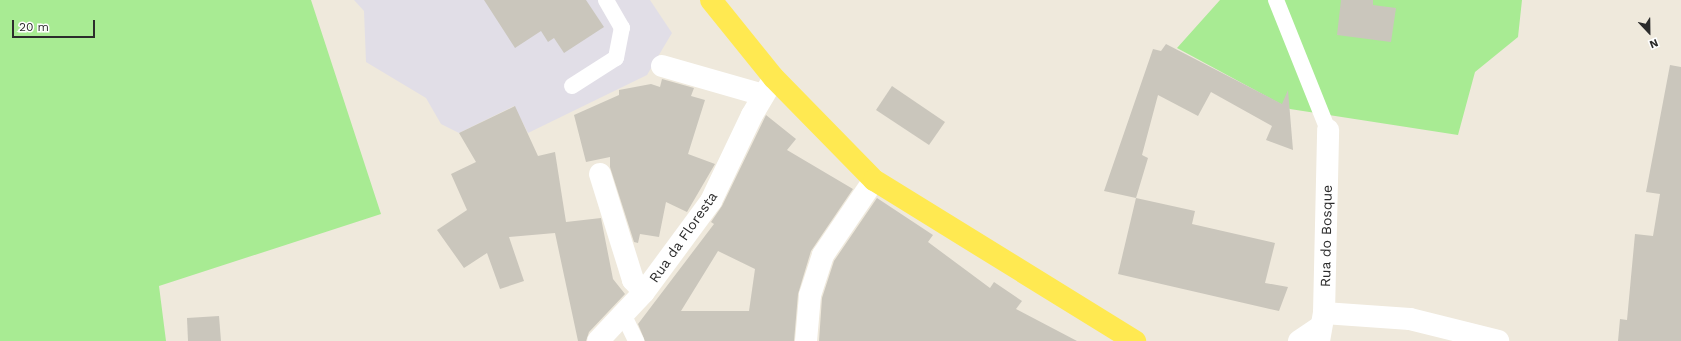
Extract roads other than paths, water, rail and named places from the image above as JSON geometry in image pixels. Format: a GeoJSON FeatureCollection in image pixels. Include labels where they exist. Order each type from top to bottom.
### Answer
{"type":"FeatureCollection","features":[{"type":"Feature","properties":{"kind":"main road"},"geometry":{"type":"LineString","coordinates":[[711,0],[769,86],[874,180],[1135,341]]}},
{"type":"Feature","properties":{"kind":"street"},"geometry":{"type":"LineString","coordinates":[[662,66],[769,86]]}},
{"type":"Feature","properties":{"kind":"street","name":"Rua da Floresta"},"geometry":{"type":"LineString","coordinates":[[598,341],[644,292],[711,201],[769,86]]}},
{"type":"Feature","properties":{"kind":"street","name":"Rua do Bosque"},"geometry":{"type":"LineString","coordinates":[[1321,327],[1328,130]]}},
{"type":"Feature","properties":{"kind":"street"},"geometry":{"type":"LineString","coordinates":[[600,174],[633,280],[644,292]]}},
{"type":"Feature","properties":{"kind":"street"},"geometry":{"type":"LineString","coordinates":[[806,341],[810,295],[823,255],[874,180]]}},
{"type":"Feature","properties":{"kind":"street"},"geometry":{"type":"LineString","coordinates":[[1299,341],[1321,327],[1410,319],[1498,341]]}},
{"type":"Feature","properties":{"kind":"lane"},"geometry":{"type":"LineString","coordinates":[[572,86],[616,58],[622,28],[606,0]]}},
{"type":"Feature","properties":{"kind":"lane"},"geometry":{"type":"LineString","coordinates":[[1276,0],[1328,130]]}},
{"type":"Feature","properties":{"kind":"lane"},"geometry":{"type":"LineString","coordinates":[[624,314],[636,341]]}}]}
